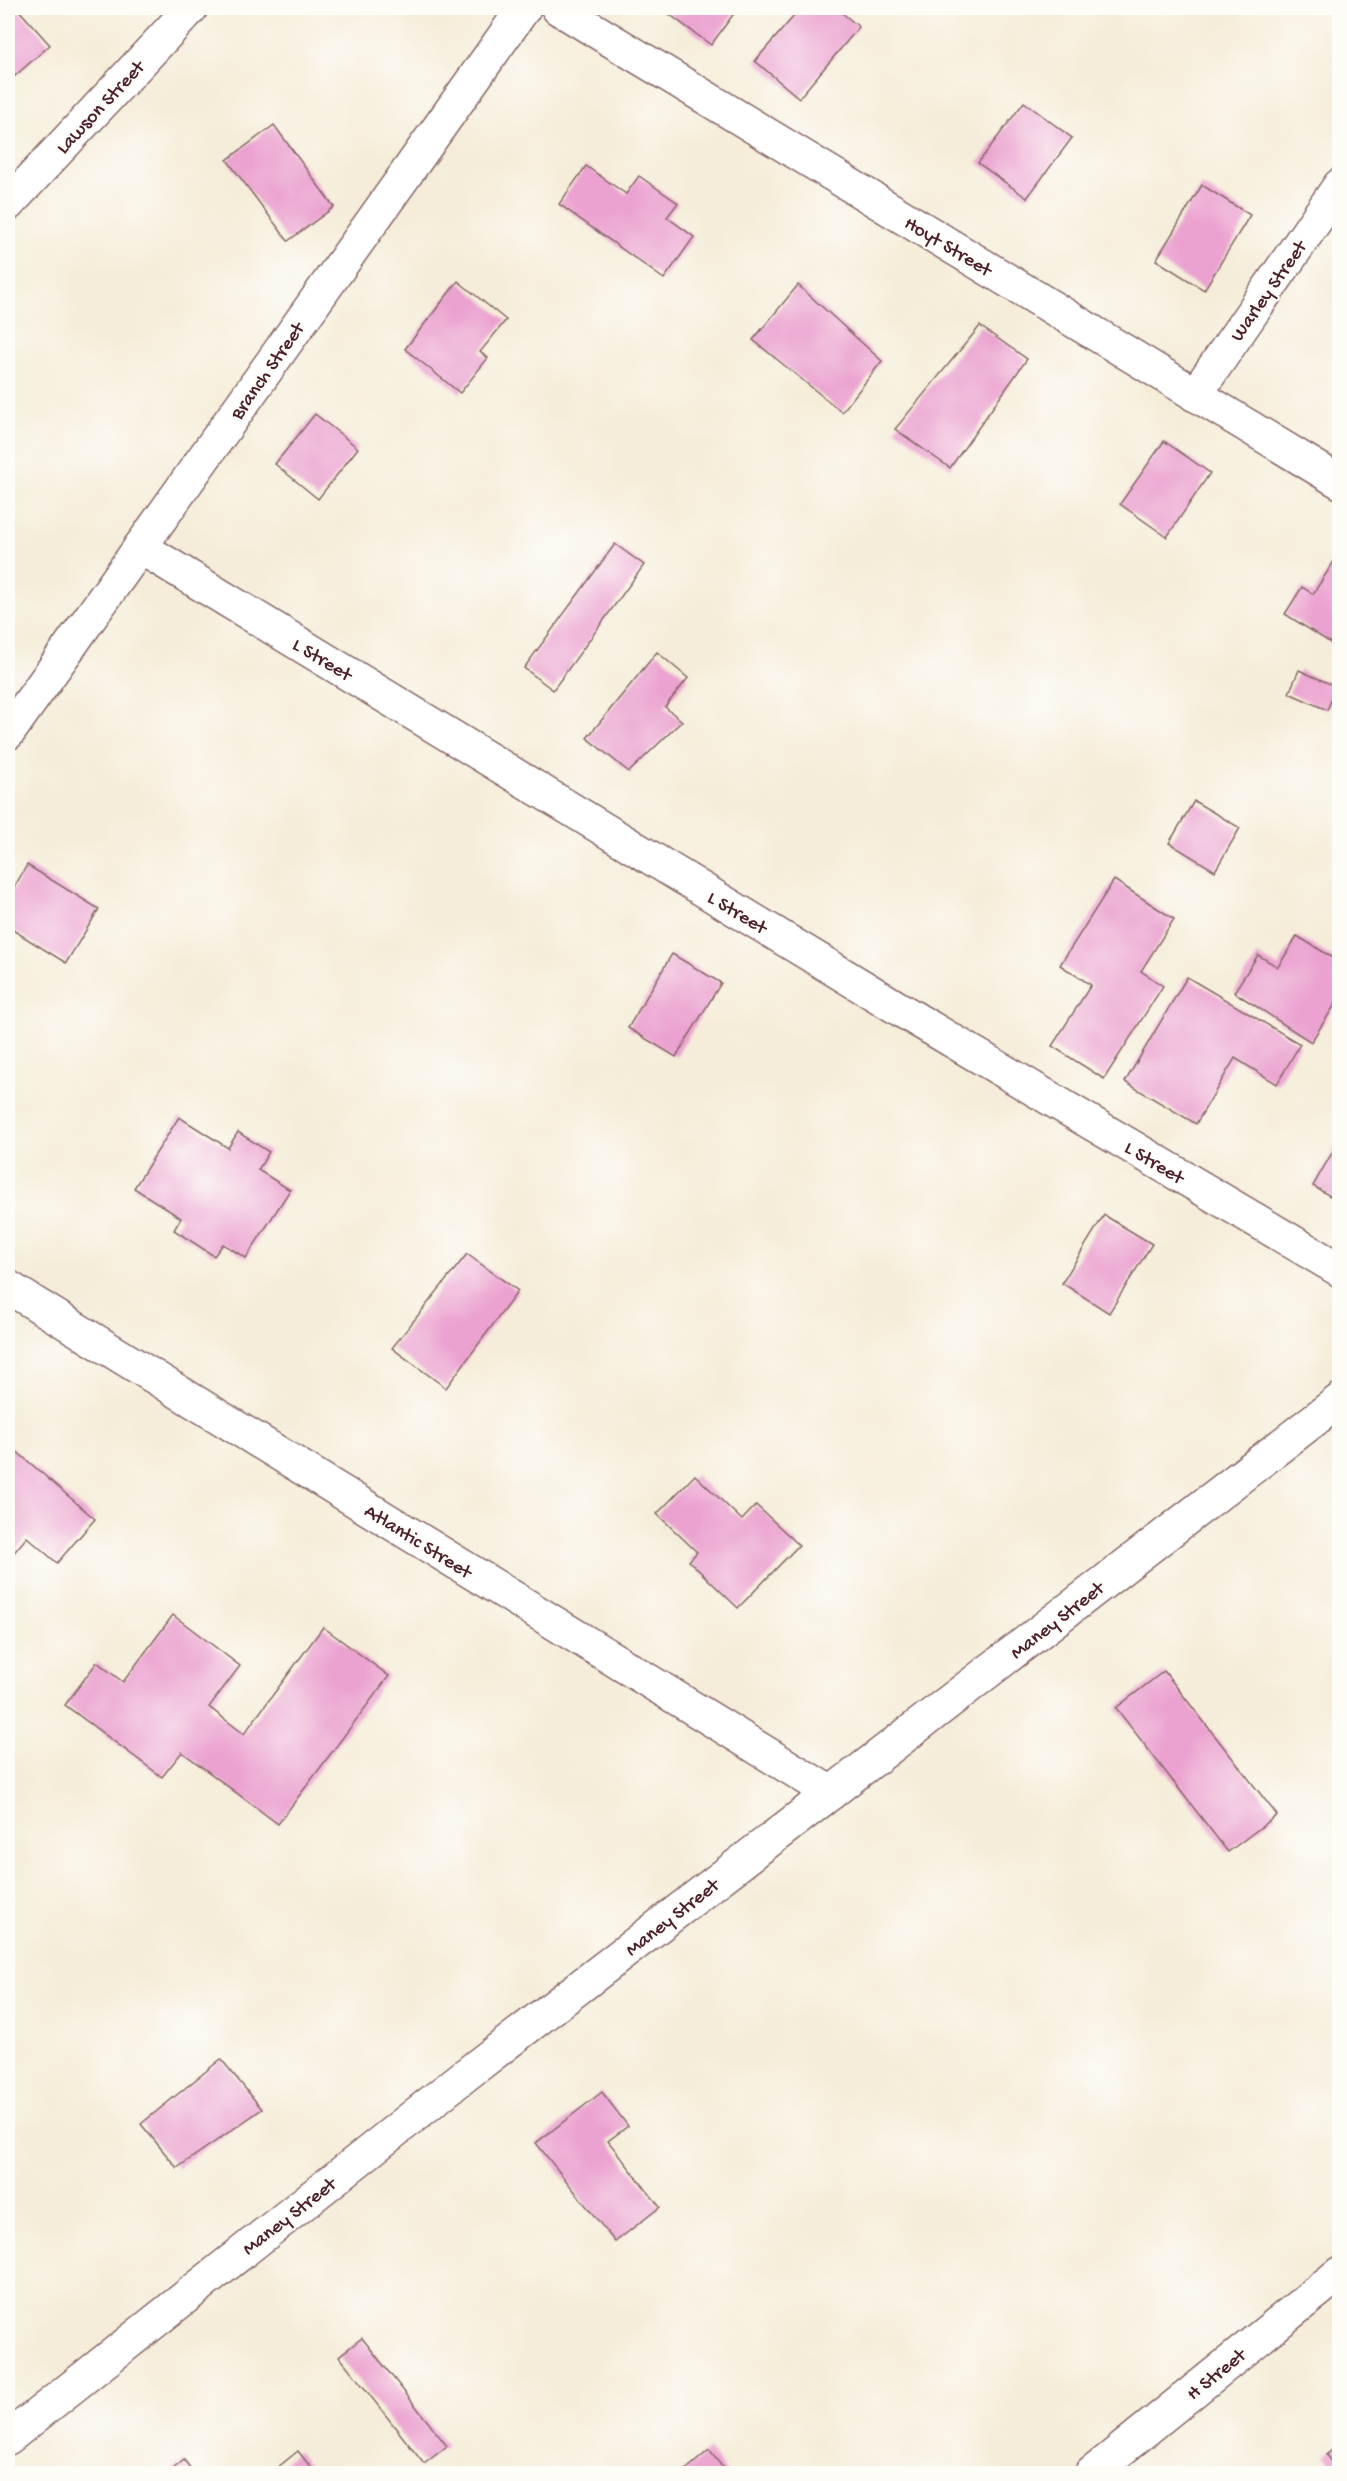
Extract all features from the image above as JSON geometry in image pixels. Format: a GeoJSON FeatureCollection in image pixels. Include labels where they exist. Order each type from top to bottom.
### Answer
{"type":"FeatureCollection","features":[{"type":"Feature","properties":{"kind":"street","name":"Lawson Street"},"geometry":{"type":"LineString","coordinates":[[8,204],[191,8]]}},
{"type":"Feature","properties":{"kind":"street","name":"Branch Street"},"geometry":{"type":"LineString","coordinates":[[8,733],[524,8]]}},
{"type":"Feature","properties":{"kind":"street","name":"Hoyt Street"},"geometry":{"type":"LineString","coordinates":[[576,12],[1195,395],[1340,482]]}},
{"type":"Feature","properties":{"kind":"street","name":"Warley Street"},"geometry":{"type":"LineString","coordinates":[[1195,395],[1340,185]]}},
{"type":"Feature","properties":{"kind":"street","name":"L Street"},"geometry":{"type":"LineString","coordinates":[[140,547],[919,1021],[1340,1270]]}},
{"type":"Feature","properties":{"kind":"street","name":"Atlantic Street"},"geometry":{"type":"LineString","coordinates":[[8,1287],[831,1793]]}},
{"type":"Feature","properties":{"kind":"street","name":"Maney Street"},"geometry":{"type":"LineString","coordinates":[[8,2438],[459,2080],[1340,1400]]}},
{"type":"Feature","properties":{"kind":"street","name":"H Street"},"geometry":{"type":"LineString","coordinates":[[1091,2474],[1340,2273]]}},
{"type":"Feature","properties":{"kind":"building"},"geometry":{"type":"Polygon","coordinates":[[[8,8],[17,8],[50,45],[8,82],[8,8]]]}},
{"type":"Feature","properties":{"kind":"building"},"geometry":{"type":"Polygon","coordinates":[[[673,8],[738,8],[711,45],[669,14],[673,8]]]}},
{"type":"Feature","properties":{"kind":"building"},"geometry":{"type":"Polygon","coordinates":[[[801,8],[836,8],[859,27],[799,98],[755,61],[801,8]]]}},
{"type":"Feature","properties":{"kind":"building"},"geometry":{"type":"Polygon","coordinates":[[[1024,102],[1072,138],[1027,198],[978,163],[1024,102]]]}},
{"type":"Feature","properties":{"kind":"building"},"geometry":{"type":"Polygon","coordinates":[[[274,125],[334,207],[288,241],[227,160],[274,125]]]}},
{"type":"Feature","properties":{"kind":"building"},"geometry":{"type":"Polygon","coordinates":[[[586,166],[626,194],[639,176],[678,203],[667,217],[694,237],[664,279],[559,204],[586,166]]]}},
{"type":"Feature","properties":{"kind":"building"},"geometry":{"type":"Polygon","coordinates":[[[1202,185],[1250,215],[1204,290],[1156,260],[1202,185]]]}},
{"type":"Feature","properties":{"kind":"building"},"geometry":{"type":"Polygon","coordinates":[[[458,281],[506,320],[480,352],[488,358],[460,393],[405,349],[458,281]]]}},
{"type":"Feature","properties":{"kind":"building"},"geometry":{"type":"Polygon","coordinates":[[[798,285],[882,361],[842,412],[753,340],[798,285]]]}},
{"type":"Feature","properties":{"kind":"building"},"geometry":{"type":"Polygon","coordinates":[[[980,326],[1027,359],[950,468],[895,429],[980,326]]]}},
{"type":"Feature","properties":{"kind":"building"},"geometry":{"type":"Polygon","coordinates":[[[315,414],[358,448],[318,499],[275,464],[315,414]]]}},
{"type":"Feature","properties":{"kind":"building"},"geometry":{"type":"Polygon","coordinates":[[[1164,441],[1210,473],[1167,537],[1120,504],[1164,441]]]}},
{"type":"Feature","properties":{"kind":"building"},"geometry":{"type":"Polygon","coordinates":[[[615,544],[644,565],[553,690],[524,668],[615,544]]]}},
{"type":"Feature","properties":{"kind":"building"},"geometry":{"type":"Polygon","coordinates":[[[1340,552],[1340,649],[1285,614],[1302,587],[1313,594],[1340,552]]]}},
{"type":"Feature","properties":{"kind":"building"},"geometry":{"type":"Polygon","coordinates":[[[657,652],[688,678],[665,707],[682,721],[629,772],[587,738],[657,652]]]}},
{"type":"Feature","properties":{"kind":"building"},"geometry":{"type":"Polygon","coordinates":[[[1299,670],[1337,687],[1327,710],[1289,693],[1299,670]]]}},
{"type":"Feature","properties":{"kind":"building"},"geometry":{"type":"Polygon","coordinates":[[[1194,801],[1240,828],[1215,871],[1169,843],[1194,801]]]}},
{"type":"Feature","properties":{"kind":"building"},"geometry":{"type":"Polygon","coordinates":[[[27,865],[99,909],[66,963],[8,927],[8,898],[27,865]]]}},
{"type":"Feature","properties":{"kind":"building"},"geometry":{"type":"Polygon","coordinates":[[[1114,880],[1174,919],[1141,971],[1163,986],[1104,1079],[1052,1046],[1091,985],[1060,965],[1114,880]]]}},
{"type":"Feature","properties":{"kind":"building"},"geometry":{"type":"Polygon","coordinates":[[[1297,936],[1340,962],[1340,997],[1311,1042],[1234,992],[1258,955],[1278,967],[1297,936]]]}},
{"type":"Feature","properties":{"kind":"building"},"geometry":{"type":"Polygon","coordinates":[[[672,954],[721,983],[676,1057],[628,1028],[672,954]]]}},
{"type":"Feature","properties":{"kind":"building"},"geometry":{"type":"Polygon","coordinates":[[[1187,977],[1300,1044],[1277,1084],[1235,1058],[1196,1124],[1125,1082],[1187,977]]]}},
{"type":"Feature","properties":{"kind":"building"},"geometry":{"type":"Polygon","coordinates":[[[179,1117],[228,1148],[238,1132],[269,1152],[258,1170],[290,1190],[246,1258],[223,1244],[214,1256],[174,1230],[181,1218],[134,1188],[179,1117]]]}},
{"type":"Feature","properties":{"kind":"building"},"geometry":{"type":"Polygon","coordinates":[[[1340,1139],[1340,1202],[1313,1186],[1340,1139]]]}},
{"type":"Feature","properties":{"kind":"building"},"geometry":{"type":"Polygon","coordinates":[[[1104,1215],[1152,1244],[1109,1313],[1062,1283],[1104,1215]]]}},
{"type":"Feature","properties":{"kind":"building"},"geometry":{"type":"Polygon","coordinates":[[[467,1254],[518,1291],[446,1388],[392,1348],[467,1254]]]}},
{"type":"Feature","properties":{"kind":"building"},"geometry":{"type":"Polygon","coordinates":[[[8,1444],[95,1519],[57,1563],[27,1537],[11,1556],[8,1554],[8,1444]]]}},
{"type":"Feature","properties":{"kind":"building"},"geometry":{"type":"Polygon","coordinates":[[[695,1475],[742,1520],[756,1505],[799,1545],[738,1608],[689,1561],[697,1552],[657,1514],[695,1475]]]}},
{"type":"Feature","properties":{"kind":"building"},"geometry":{"type":"Polygon","coordinates":[[[173,1615],[240,1666],[209,1707],[244,1734],[323,1627],[389,1676],[278,1824],[182,1752],[162,1777],[65,1705],[97,1662],[123,1682],[173,1615]]]}},
{"type":"Feature","properties":{"kind":"building"},"geometry":{"type":"Polygon","coordinates":[[[1164,1671],[1277,1815],[1228,1852],[1116,1708],[1164,1671]]]}},
{"type":"Feature","properties":{"kind":"building"},"geometry":{"type":"Polygon","coordinates":[[[221,2059],[262,2109],[177,2168],[141,2124],[221,2059]]]}},
{"type":"Feature","properties":{"kind":"building"},"geometry":{"type":"Polygon","coordinates":[[[602,2092],[628,2126],[608,2141],[660,2207],[615,2242],[536,2143],[602,2092]]]}},
{"type":"Feature","properties":{"kind":"building"},"geometry":{"type":"Polygon","coordinates":[[[362,2338],[447,2446],[424,2464],[339,2356],[362,2338]]]}},
{"type":"Feature","properties":{"kind":"building"},"geometry":{"type":"Polygon","coordinates":[[[1340,2444],[1340,2473],[1326,2455],[1340,2444]]]}},
{"type":"Feature","properties":{"kind":"building"},"geometry":{"type":"Polygon","coordinates":[[[709,2450],[728,2474],[681,2474],[709,2450]]]}},
{"type":"Feature","properties":{"kind":"building"},"geometry":{"type":"Polygon","coordinates":[[[298,2451],[316,2474],[273,2474],[272,2472],[298,2451]]]}},
{"type":"Feature","properties":{"kind":"building"},"geometry":{"type":"Polygon","coordinates":[[[184,2460],[195,2474],[167,2474],[184,2460]]]}}]}
